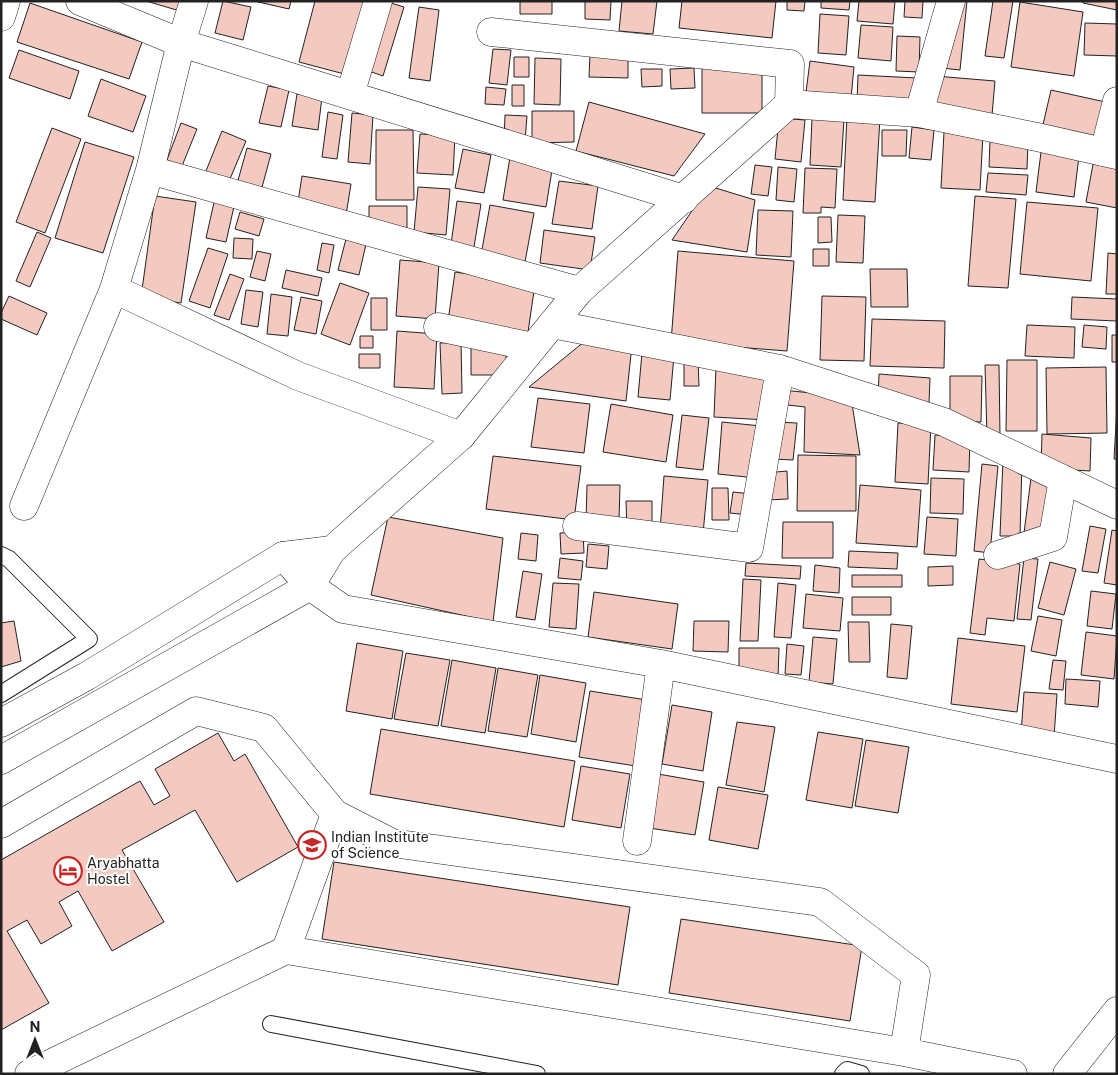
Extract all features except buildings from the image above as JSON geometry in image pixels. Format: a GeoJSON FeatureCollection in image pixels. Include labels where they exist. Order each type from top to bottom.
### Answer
{"type":"FeatureCollection","features":[{"type":"Feature","properties":{"kind":"street"},"geometry":{"type":"LineString","coordinates":[[1,17],[6,1]]}},
{"type":"Feature","properties":{"kind":"street"},"geometry":{"type":"LineString","coordinates":[[80,1],[181,43],[684,199]]}},
{"type":"Feature","properties":{"kind":"street"},"geometry":{"type":"LineString","coordinates":[[24,506],[114,289],[150,170],[181,43],[194,1]]}},
{"type":"Feature","properties":{"kind":"street"},"geometry":{"type":"LineString","coordinates":[[350,95],[378,1]]}},
{"type":"Feature","properties":{"kind":"street"},"geometry":{"type":"LineString","coordinates":[[919,113],[950,1]]}},
{"type":"Feature","properties":{"kind":"street"},"geometry":{"type":"LineString","coordinates":[[491,32],[790,64],[789,104]]}},
{"type":"Feature","properties":{"kind":"street"},"geometry":{"type":"LineString","coordinates":[[1,760],[310,586],[332,550],[461,436],[579,291],[789,104],[919,113],[1110,154],[1117,101]]}},
{"type":"Feature","properties":{"kind":"street"},"geometry":{"type":"LineString","coordinates":[[150,170],[579,291]]}},
{"type":"Feature","properties":{"kind":"street"},"geometry":{"type":"LineString","coordinates":[[114,289],[298,376],[461,436]]}},
{"type":"Feature","properties":{"kind":"street"},"geometry":{"type":"LineString","coordinates":[[552,324],[780,369],[944,422],[1117,505]]}},
{"type":"Feature","properties":{"kind":"street"},"geometry":{"type":"LineString","coordinates":[[438,327],[533,348]]}},
{"type":"Feature","properties":{"kind":"street"},"geometry":{"type":"LineString","coordinates":[[577,526],[749,548],[780,369]]}},
{"type":"Feature","properties":{"kind":"street"},"geometry":{"type":"LineString","coordinates":[[998,555],[1053,538],[1063,479]]}},
{"type":"Feature","properties":{"kind":"street"},"geometry":{"type":"LineString","coordinates":[[1,723],[87,676],[282,556],[332,550]]}},
{"type":"Feature","properties":{"kind":"street"},"geometry":{"type":"LineString","coordinates":[[282,556],[310,586],[343,609],[661,664],[1117,759]]}},
{"type":"Feature","properties":{"kind":"street"},"geometry":{"type":"LineString","coordinates":[[637,841],[661,664]]}},
{"type":"Feature","properties":{"kind":"street"},"geometry":{"type":"LineString","coordinates":[[1,824],[196,711],[264,728],[335,814],[392,843],[820,902],[916,975],[904,1052]]}},
{"type":"Feature","properties":{"kind":"street"},"geometry":{"type":"LineString","coordinates":[[286,950],[335,814]]}},
{"type":"Feature","properties":{"kind":"street"},"geometry":{"type":"LineString","coordinates":[[28,1074],[286,950],[904,1052],[1013,1074]]}},
{"type":"Feature","properties":{"kind":"street"},"geometry":{"type":"LineString","coordinates":[[1067,1074],[1117,1011]]}},
{"type":"Feature","properties":{"kind":"lane"},"geometry":{"type":"LineString","coordinates":[[1,556],[9,559],[89,639],[1,694]]}},
{"type":"Feature","properties":{"kind":"lane"},"geometry":{"type":"LineString","coordinates":[[271,1024],[537,1074]]}},
{"type":"Feature","properties":{"kind":"lane"},"geometry":{"type":"LineString","coordinates":[[843,1074],[846,1070],[860,1074]]}},
{"type":"Feature","properties":{"kind":"place","name":"Indian Institute of Science"},"geometry":{"type":"Point","coordinates":[312,845]}},
{"type":"Feature","properties":{"kind":"place","name":"Aryabhatta Hostel"},"geometry":{"type":"Point","coordinates":[68,871]}}]}
